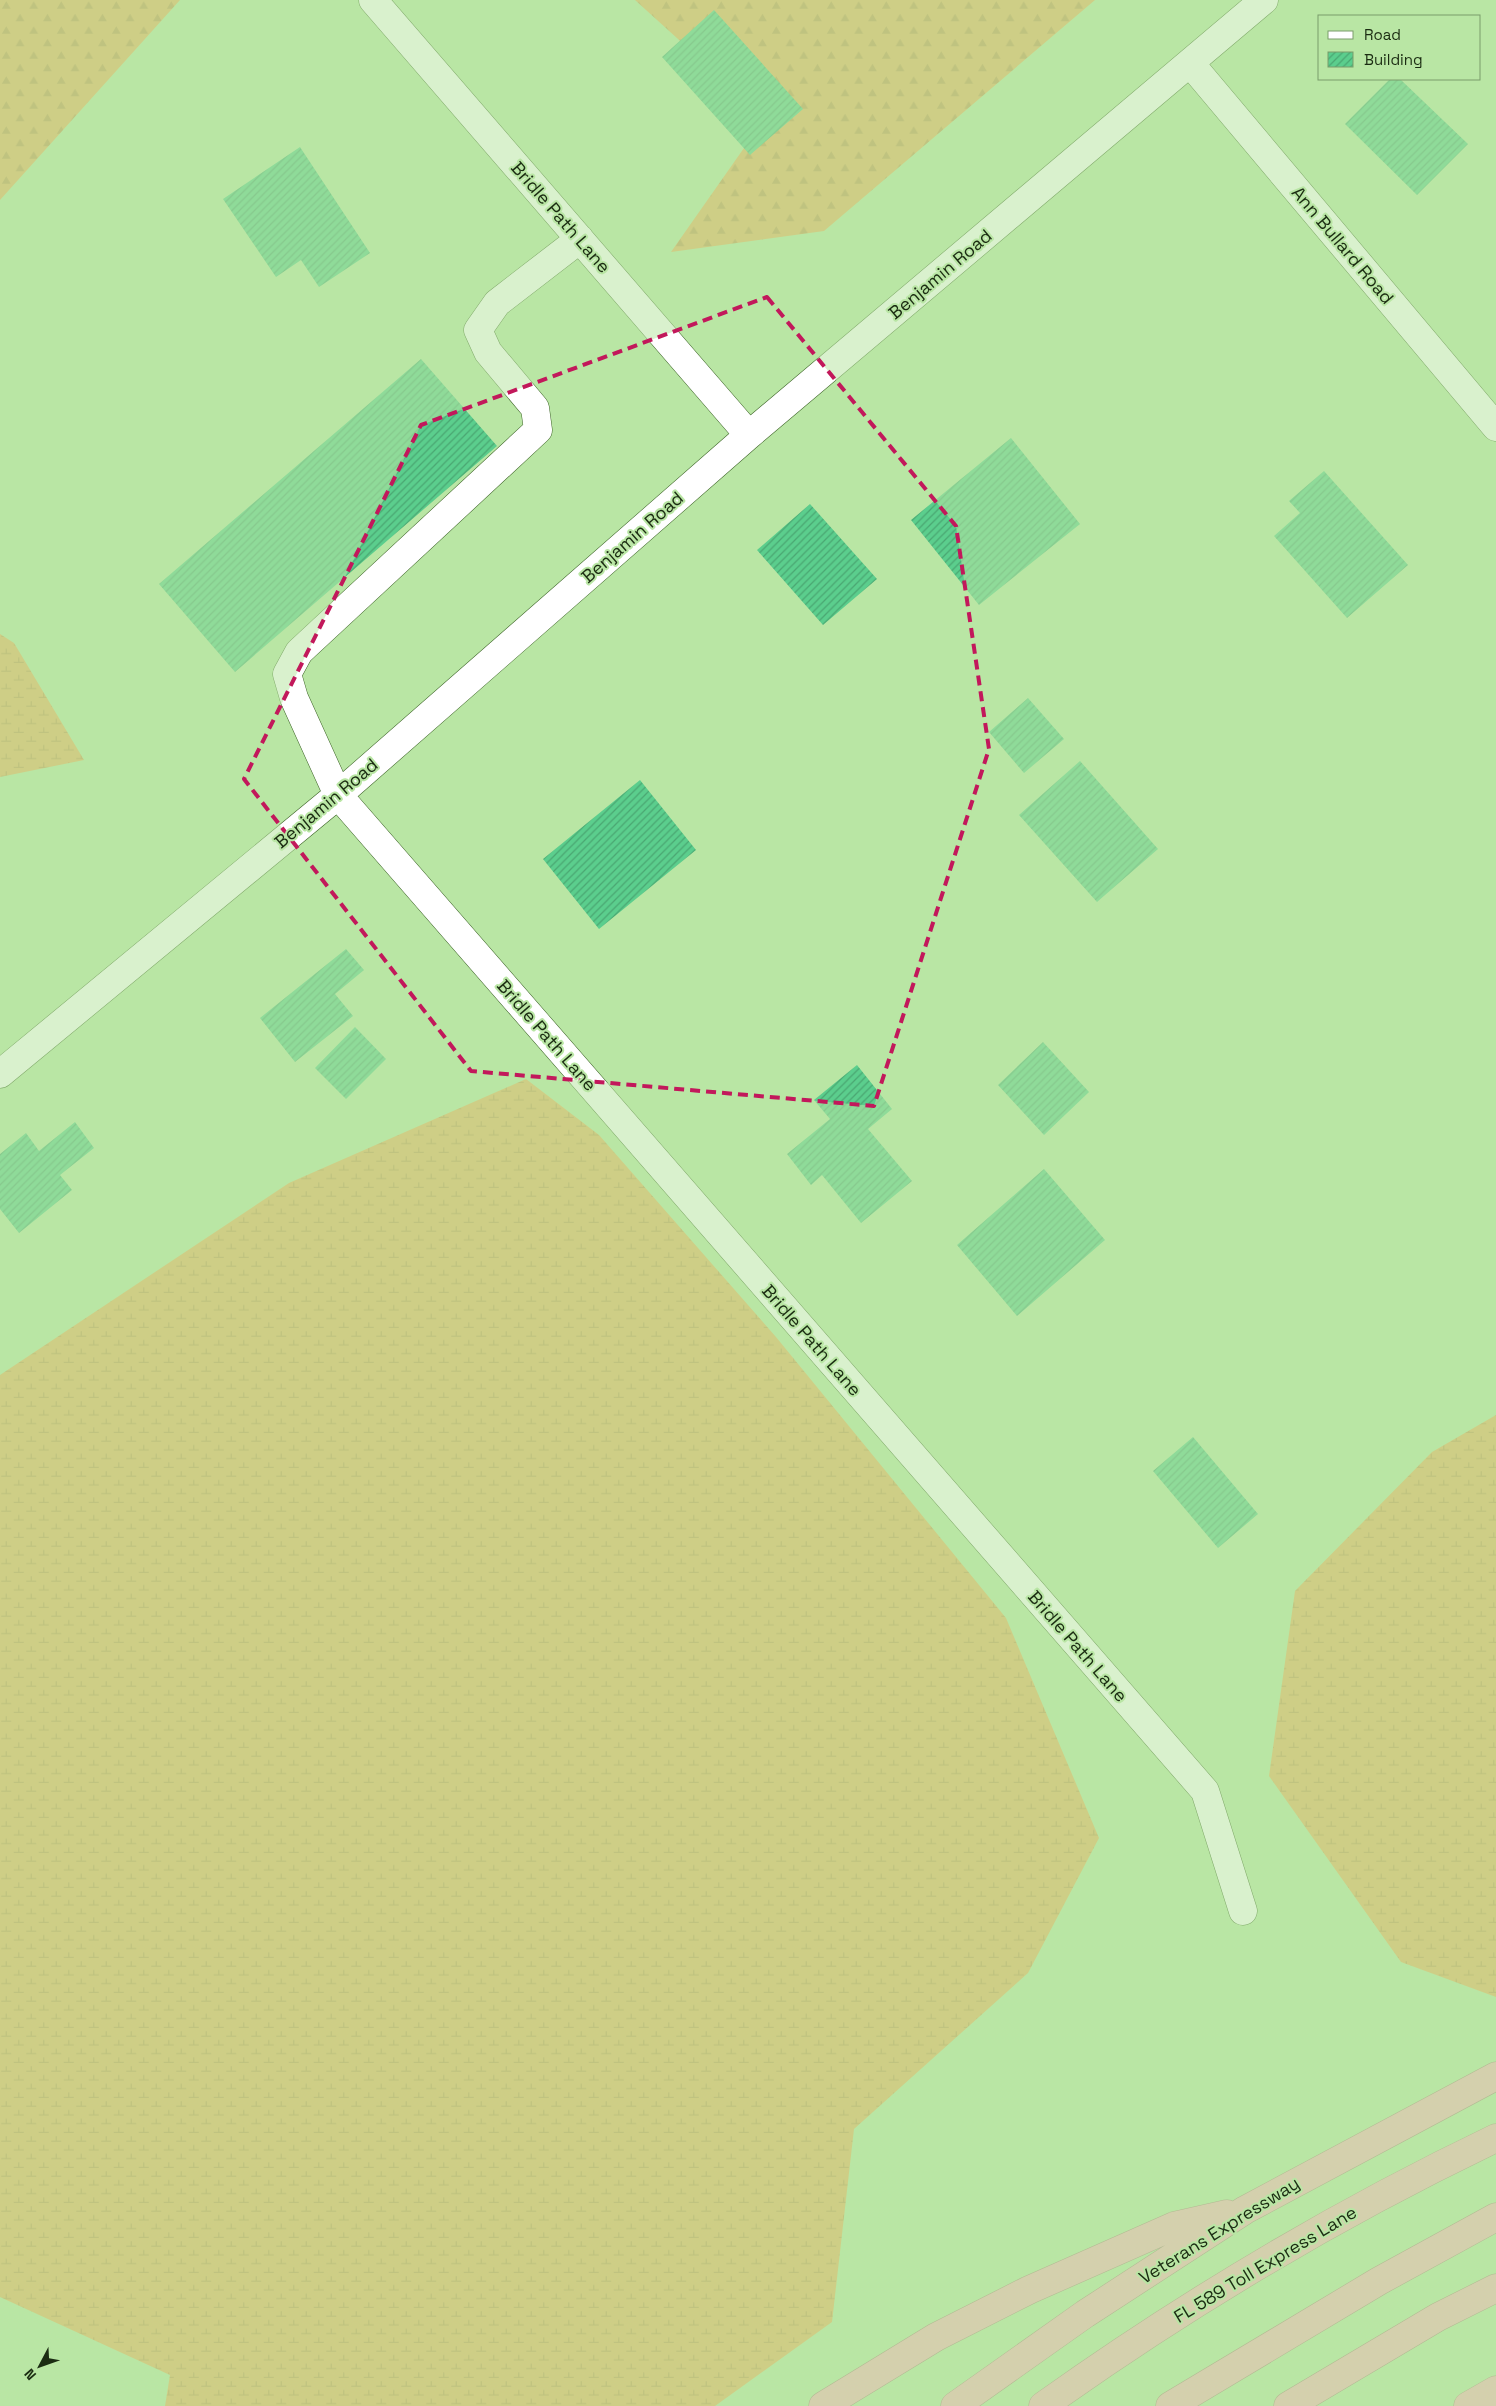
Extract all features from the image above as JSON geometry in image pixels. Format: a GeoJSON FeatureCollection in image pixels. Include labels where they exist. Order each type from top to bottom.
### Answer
{"type":"FeatureCollection","features":[{"type":"Feature","properties":{"kind":"highway","name":"Veterans Expressway"},"geometry":{"type":"LineString","coordinates":[[956,2406],[1085,2314],[1245,2210],[1496,2076]]}},
{"type":"Feature","properties":{"kind":"highway","name":"FL 589 Toll Express Lane"},"geometry":{"type":"LineString","coordinates":[[1043,2406],[1236,2278],[1413,2178],[1496,2138]]}},
{"type":"Feature","properties":{"kind":"highway"},"geometry":{"type":"LineString","coordinates":[[823,2406],[936,2338],[1055,2278],[1174,2226],[1245,2210]]}},
{"type":"Feature","properties":{"kind":"highway"},"geometry":{"type":"LineString","coordinates":[[1170,2406],[1379,2281],[1496,2217]]}},
{"type":"Feature","properties":{"kind":"highway"},"geometry":{"type":"LineString","coordinates":[[1288,2406],[1438,2318],[1496,2288]]}},
{"type":"Feature","properties":{"kind":"highway"},"geometry":{"type":"LineString","coordinates":[[1468,2406],[1496,2390]]}},
{"type":"Feature","properties":{"kind":"street","name":"Bridle Path Lane"},"geometry":{"type":"LineString","coordinates":[[373,0],[748,435]]}},
{"type":"Feature","properties":{"kind":"street","name":"Benjamin Road"},"geometry":{"type":"LineString","coordinates":[[0,1074],[338,795],[748,435],[1264,0]]}},
{"type":"Feature","properties":{"kind":"street","name":"Ann Bullard Road"},"geometry":{"type":"LineString","coordinates":[[1190,64],[1496,427]]}},
{"type":"Feature","properties":{"kind":"street","name":"Bridle Path Lane"},"geometry":{"type":"LineString","coordinates":[[580,239],[497,303],[478,330],[488,352],[535,408],[538,430],[299,652],[287,674],[294,698],[338,795],[1205,1791],[1243,1911]]}},
{"type":"Feature","properties":{"kind":"highlighted area"},"geometry":{"type":"Polygon","coordinates":[[[767,297],[956,526],[989,749],[874,1106],[471,1071],[244,779],[421,425],[767,297]]]}},
{"type":"Feature","properties":{"kind":"green space"},"geometry":{"type":"Polygon","coordinates":[[[0,0],[180,0],[0,200],[0,0]]]}},
{"type":"Feature","properties":{"kind":"green space"},"geometry":{"type":"Polygon","coordinates":[[[635,0],[1095,0],[824,231],[671,252],[765,118],[635,0]]]}},
{"type":"Feature","properties":{"kind":"green space"},"geometry":{"type":"Polygon","coordinates":[[[0,634],[14,643],[84,760],[0,777],[0,634]]]}},
{"type":"Feature","properties":{"kind":"green space"},"geometry":{"type":"Polygon","coordinates":[[[526,1079],[599,1135],[776,1337],[1006,1618],[1099,1838],[1028,1973],[854,2129],[832,2322],[715,2406],[165,2406],[170,2375],[0,2297],[0,1375],[289,1183],[526,1079]]]}},
{"type":"Feature","properties":{"kind":"green space"},"geometry":{"type":"Polygon","coordinates":[[[1496,1415],[1496,1997],[1401,1962],[1269,1776],[1295,1591],[1432,1452],[1496,1415]]]}},
{"type":"Feature","properties":{"kind":"building"},"geometry":{"type":"Polygon","coordinates":[[[714,10],[803,109],[750,155],[662,57],[714,10]]]}},
{"type":"Feature","properties":{"kind":"building"},"geometry":{"type":"Polygon","coordinates":[[[1389,80],[1401,80],[1468,144],[1417,195],[1345,124],[1389,80]]]}},
{"type":"Feature","properties":{"kind":"building"},"geometry":{"type":"Polygon","coordinates":[[[300,147],[370,253],[319,287],[301,260],[276,277],[223,199],[300,147]]]}},
{"type":"Feature","properties":{"kind":"building"},"geometry":{"type":"Polygon","coordinates":[[[421,359],[497,446],[235,672],[159,584],[421,359]]]}},
{"type":"Feature","properties":{"kind":"building"},"geometry":{"type":"Polygon","coordinates":[[[1011,438],[1080,524],[979,605],[911,520],[1011,438]]]}},
{"type":"Feature","properties":{"kind":"building"},"geometry":{"type":"Polygon","coordinates":[[[1324,471],[1408,565],[1347,618],[1274,536],[1300,513],[1289,501],[1324,471]]]}},
{"type":"Feature","properties":{"kind":"building"},"geometry":{"type":"Polygon","coordinates":[[[810,504],[877,579],[823,625],[757,550],[810,504]]]}},
{"type":"Feature","properties":{"kind":"building"},"geometry":{"type":"Polygon","coordinates":[[[1028,698],[1064,739],[1024,773],[989,732],[1028,698]]]}},
{"type":"Feature","properties":{"kind":"building"},"geometry":{"type":"Polygon","coordinates":[[[1080,761],[1158,849],[1097,902],[1019,815],[1080,761]]]}},
{"type":"Feature","properties":{"kind":"building"},"geometry":{"type":"Polygon","coordinates":[[[640,780],[696,850],[599,929],[543,859],[640,780]]]}},
{"type":"Feature","properties":{"kind":"building"},"geometry":{"type":"Polygon","coordinates":[[[346,949],[364,970],[335,994],[353,1016],[295,1062],[260,1018],[346,949]]]}},
{"type":"Feature","properties":{"kind":"building"},"geometry":{"type":"Polygon","coordinates":[[[355,1027],[386,1059],[346,1099],[315,1068],[355,1027]]]}},
{"type":"Feature","properties":{"kind":"building"},"geometry":{"type":"Polygon","coordinates":[[[1043,1042],[1089,1092],[1044,1135],[998,1085],[1043,1042]]]}},
{"type":"Feature","properties":{"kind":"building"},"geometry":{"type":"Polygon","coordinates":[[[857,1065],[892,1109],[868,1129],[912,1181],[861,1223],[822,1175],[811,1185],[787,1154],[830,1119],[814,1100],[857,1065]]]}},
{"type":"Feature","properties":{"kind":"building"},"geometry":{"type":"Polygon","coordinates":[[[75,1122],[94,1148],[60,1175],[72,1190],[19,1233],[0,1209],[0,1154],[26,1133],[39,1151],[75,1122]]]}},
{"type":"Feature","properties":{"kind":"building"},"geometry":{"type":"Polygon","coordinates":[[[1044,1169],[1105,1240],[1017,1316],[957,1245],[1044,1169]]]}},
{"type":"Feature","properties":{"kind":"building"},"geometry":{"type":"Polygon","coordinates":[[[1193,1437],[1258,1514],[1218,1548],[1153,1471],[1193,1437]]]}}]}
